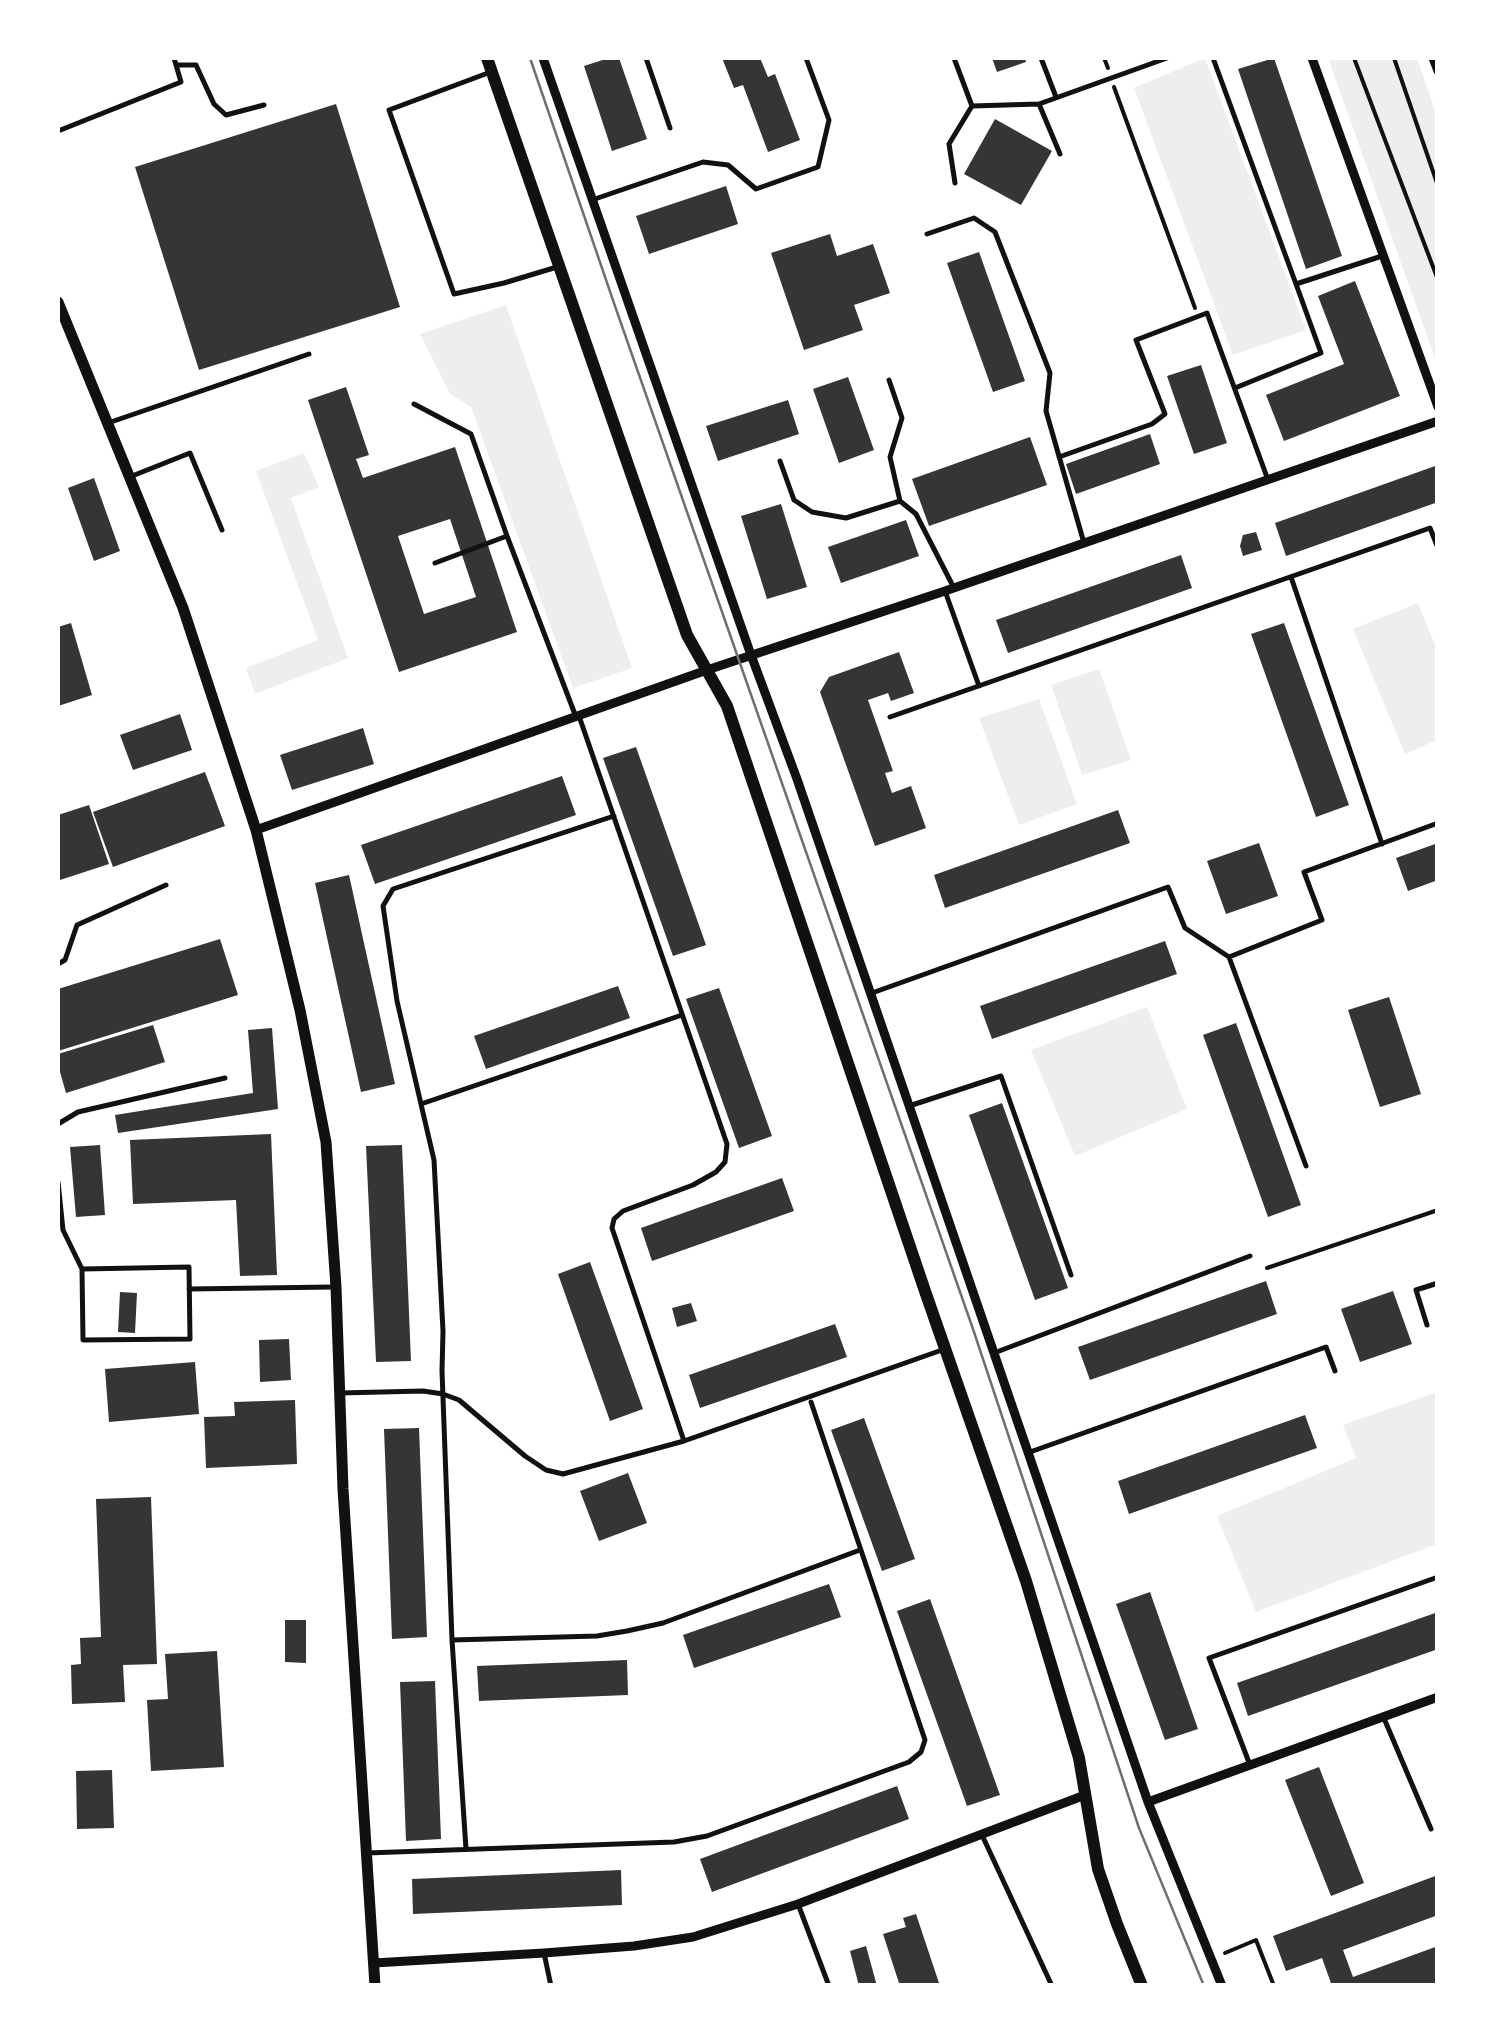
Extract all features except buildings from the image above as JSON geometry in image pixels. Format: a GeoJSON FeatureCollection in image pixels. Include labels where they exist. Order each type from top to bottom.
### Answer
{"type":"FeatureCollection","features":[{"type":"Feature","properties":{"kind":"main road"},"geometry":{"type":"LineString","coordinates":[[487,58],[686,636],[726,706],[1026,1581],[1079,1758],[1098,1869],[1142,1986]]}},
{"type":"Feature","properties":{"kind":"street"},"geometry":{"type":"LineString","coordinates":[[543,58],[797,779],[1148,1802],[1222,1986]]}},
{"type":"Feature","properties":{"kind":"street"},"geometry":{"type":"LineString","coordinates":[[1312,58],[1438,407]]}},
{"type":"Feature","properties":{"kind":"street"},"geometry":{"type":"LineString","coordinates":[[1433,58],[1438,71]]}},
{"type":"Feature","properties":{"kind":"street"},"geometry":{"type":"LineString","coordinates":[[58,302],[182,608],[256,830],[300,1010],[326,1142],[343,1489],[375,1986]]}},
{"type":"Feature","properties":{"kind":"street"},"geometry":{"type":"LineString","coordinates":[[256,830],[707,670],[1438,421]]}},
{"type":"Feature","properties":{"kind":"street"},"geometry":{"type":"LineString","coordinates":[[1148,1802],[1438,1697]]}},
{"type":"Feature","properties":{"kind":"street"},"geometry":{"type":"LineString","coordinates":[[374,1963],[634,1946],[693,1938],[798,1904],[1085,1794]]}},
{"type":"Feature","properties":{"kind":"lane"},"geometry":{"type":"LineString","coordinates":[[646,58],[670,128]]}},
{"type":"Feature","properties":{"kind":"lane"},"geometry":{"type":"LineString","coordinates":[[592,200],[703,162],[728,165],[756,189],[818,167],[829,120],[806,58]]}},
{"type":"Feature","properties":{"kind":"lane"},"geometry":{"type":"LineString","coordinates":[[954,58],[972,106]]}},
{"type":"Feature","properties":{"kind":"lane"},"geometry":{"type":"LineString","coordinates":[[1041,58],[1056,96]]}},
{"type":"Feature","properties":{"kind":"lane"},"geometry":{"type":"LineString","coordinates":[[972,106],[1039,104],[1167,58]]}},
{"type":"Feature","properties":{"kind":"lane"},"geometry":{"type":"LineString","coordinates":[[1213,58],[1321,354],[1235,388]]}},
{"type":"Feature","properties":{"kind":"lane"},"geometry":{"type":"LineString","coordinates":[[58,131],[181,82],[175,61],[196,65],[214,104],[226,115],[264,105]]}},
{"type":"Feature","properties":{"kind":"lane"},"geometry":{"type":"LineString","coordinates":[[492,72],[389,110],[454,294],[558,267]]}},
{"type":"Feature","properties":{"kind":"lane"},"geometry":{"type":"LineString","coordinates":[[1039,104],[1060,154]]}},
{"type":"Feature","properties":{"kind":"lane"},"geometry":{"type":"LineString","coordinates":[[955,183],[948,144],[972,106]]}},
{"type":"Feature","properties":{"kind":"lane"},"geometry":{"type":"LineString","coordinates":[[926,234],[974,218],[996,232],[1050,373],[1046,411],[1084,543]]}},
{"type":"Feature","properties":{"kind":"lane"},"geometry":{"type":"LineString","coordinates":[[1296,284],[1383,256]]}},
{"type":"Feature","properties":{"kind":"lane"},"geometry":{"type":"LineString","coordinates":[[1059,457],[1152,424],[1165,414],[1136,340],[1207,312],[1268,480]]}},
{"type":"Feature","properties":{"kind":"lane"},"geometry":{"type":"LineString","coordinates":[[108,423],[309,354]]}},
{"type":"Feature","properties":{"kind":"lane"},"geometry":{"type":"LineString","coordinates":[[890,380],[902,418],[890,457],[900,501],[916,514],[949,590],[978,686]]}},
{"type":"Feature","properties":{"kind":"lane"},"geometry":{"type":"LineString","coordinates":[[414,404],[471,434],[614,816],[727,1144],[725,1162],[716,1172],[623,1211],[614,1219],[612,1228],[684,1442]]}},
{"type":"Feature","properties":{"kind":"lane"},"geometry":{"type":"LineString","coordinates":[[130,477],[190,453],[222,530]]}},
{"type":"Feature","properties":{"kind":"lane"},"geometry":{"type":"LineString","coordinates":[[780,461],[794,500],[812,512],[846,518],[900,501]]}},
{"type":"Feature","properties":{"kind":"lane"},"geometry":{"type":"LineString","coordinates":[[890,717],[1430,528],[1438,548]]}},
{"type":"Feature","properties":{"kind":"lane"},"geometry":{"type":"LineString","coordinates":[[435,562],[507,536]]}},
{"type":"Feature","properties":{"kind":"lane"},"geometry":{"type":"LineString","coordinates":[[1290,576],[1382,844]]}},
{"type":"Feature","properties":{"kind":"lane"},"geometry":{"type":"LineString","coordinates":[[466,1849],[452,1640],[434,1160],[397,1001],[383,906],[393,888],[614,816]]}},
{"type":"Feature","properties":{"kind":"lane"},"geometry":{"type":"LineString","coordinates":[[1230,957],[1322,920],[1304,872],[1438,824]]}},
{"type":"Feature","properties":{"kind":"lane"},"geometry":{"type":"LineString","coordinates":[[58,964],[64,960],[77,924],[166,884]]}},
{"type":"Feature","properties":{"kind":"lane"},"geometry":{"type":"LineString","coordinates":[[870,993],[1168,887],[1185,928],[1230,957],[1306,1166]]}},
{"type":"Feature","properties":{"kind":"lane"},"geometry":{"type":"LineString","coordinates":[[422,1104],[682,1016]]}},
{"type":"Feature","properties":{"kind":"lane"},"geometry":{"type":"LineString","coordinates":[[909,1106],[1001,1076],[1071,1275]]}},
{"type":"Feature","properties":{"kind":"lane"},"geometry":{"type":"LineString","coordinates":[[58,1114],[61,1122],[78,1112],[225,1078]]}},
{"type":"Feature","properties":{"kind":"lane"},"geometry":{"type":"LineString","coordinates":[[58,1182],[63,1230],[82,1268],[83,1340],[190,1339],[189,1267],[82,1268]]}},
{"type":"Feature","properties":{"kind":"lane"},"geometry":{"type":"LineString","coordinates":[[994,1353],[1250,1256]]}},
{"type":"Feature","properties":{"kind":"lane"},"geometry":{"type":"LineString","coordinates":[[1428,1324],[1416,1290],[1438,1283]]}},
{"type":"Feature","properties":{"kind":"lane"},"geometry":{"type":"LineString","coordinates":[[189,1290],[336,1286]]}},
{"type":"Feature","properties":{"kind":"lane"},"geometry":{"type":"LineString","coordinates":[[1028,1453],[1326,1347],[1335,1370]]}},
{"type":"Feature","properties":{"kind":"lane"},"geometry":{"type":"LineString","coordinates":[[340,1393],[443,1394],[459,1400],[546,1470],[563,1474],[684,1442],[945,1349]]}},
{"type":"Feature","properties":{"kind":"lane"},"geometry":{"type":"LineString","coordinates":[[367,1853],[674,1842],[707,1836],[910,1762],[921,1752],[925,1740],[811,1402]]}},
{"type":"Feature","properties":{"kind":"lane"},"geometry":{"type":"LineString","coordinates":[[452,1640],[597,1636],[627,1631],[663,1623],[861,1550]]}},
{"type":"Feature","properties":{"kind":"lane"},"geometry":{"type":"LineString","coordinates":[[1250,1765],[1209,1658],[1438,1578]]}},
{"type":"Feature","properties":{"kind":"lane"},"geometry":{"type":"LineString","coordinates":[[1382,1716],[1430,1828]]}},
{"type":"Feature","properties":{"kind":"lane"},"geometry":{"type":"LineString","coordinates":[[981,1833],[1052,1986]]}},
{"type":"Feature","properties":{"kind":"lane"},"geometry":{"type":"LineString","coordinates":[[798,1904],[830,1986]]}},
{"type":"Feature","properties":{"kind":"lane"},"geometry":{"type":"LineString","coordinates":[[544,1953],[551,1986]]}},
{"type":"Feature","properties":{"kind":"path"},"geometry":{"type":"LineString","coordinates":[[1104,58],[1198,316]]}},
{"type":"Feature","properties":{"kind":"path"},"geometry":{"type":"LineString","coordinates":[[1354,58],[1438,280]]}},
{"type":"Feature","properties":{"kind":"path"},"geometry":{"type":"LineString","coordinates":[[1394,58],[1438,186]]}},
{"type":"Feature","properties":{"kind":"path"},"geometry":{"type":"LineString","coordinates":[[1266,1268],[1438,1210]]}},
{"type":"Feature","properties":{"kind":"path"},"geometry":{"type":"LineString","coordinates":[[1221,1956],[1256,1940],[1274,1986]]}},
{"type":"Feature","properties":{"kind":"shaded area"},"geometry":{"type":"Polygon","coordinates":[[[1205,58],[1306,330],[1233,355],[1134,88],[1205,58]]]}},
{"type":"Feature","properties":{"kind":"shaded area"},"geometry":{"type":"Polygon","coordinates":[[[1328,58],[1417,58],[1437,116],[1437,364],[1328,58]]]}},
{"type":"Feature","properties":{"kind":"shaded area"},"geometry":{"type":"Polygon","coordinates":[[[506,305],[632,668],[573,688],[471,407],[450,394],[420,334],[506,305]]]}},
{"type":"Feature","properties":{"kind":"shaded area"},"geometry":{"type":"Polygon","coordinates":[[[304,453],[319,487],[291,498],[348,658],[255,694],[246,668],[318,640],[256,471],[304,453]]]}},
{"type":"Feature","properties":{"kind":"shaded area"},"geometry":{"type":"Polygon","coordinates":[[[1418,603],[1437,650],[1437,740],[1405,754],[1353,629],[1418,603]]]}},
{"type":"Feature","properties":{"kind":"shaded area"},"geometry":{"type":"Polygon","coordinates":[[[1099,669],[1131,760],[1082,775],[1051,685],[1099,669]]]}},
{"type":"Feature","properties":{"kind":"shaded area"},"geometry":{"type":"Polygon","coordinates":[[[1039,699],[1077,804],[1019,825],[979,718],[1039,699]]]}},
{"type":"Feature","properties":{"kind":"shaded area"},"geometry":{"type":"Polygon","coordinates":[[[1147,1007],[1187,1109],[1075,1156],[1031,1050],[1147,1007]]]}},
{"type":"Feature","properties":{"kind":"shaded area"},"geometry":{"type":"Polygon","coordinates":[[[1437,1392],[1437,1544],[1256,1612],[1217,1516],[1356,1458],[1343,1425],[1437,1392]]]}},
{"type":"Feature","properties":{"kind":"tram line"},"geometry":{"type":"LineString","coordinates":[[530,58],[973,1329],[1139,1828],[1204,1986]]}}]}
